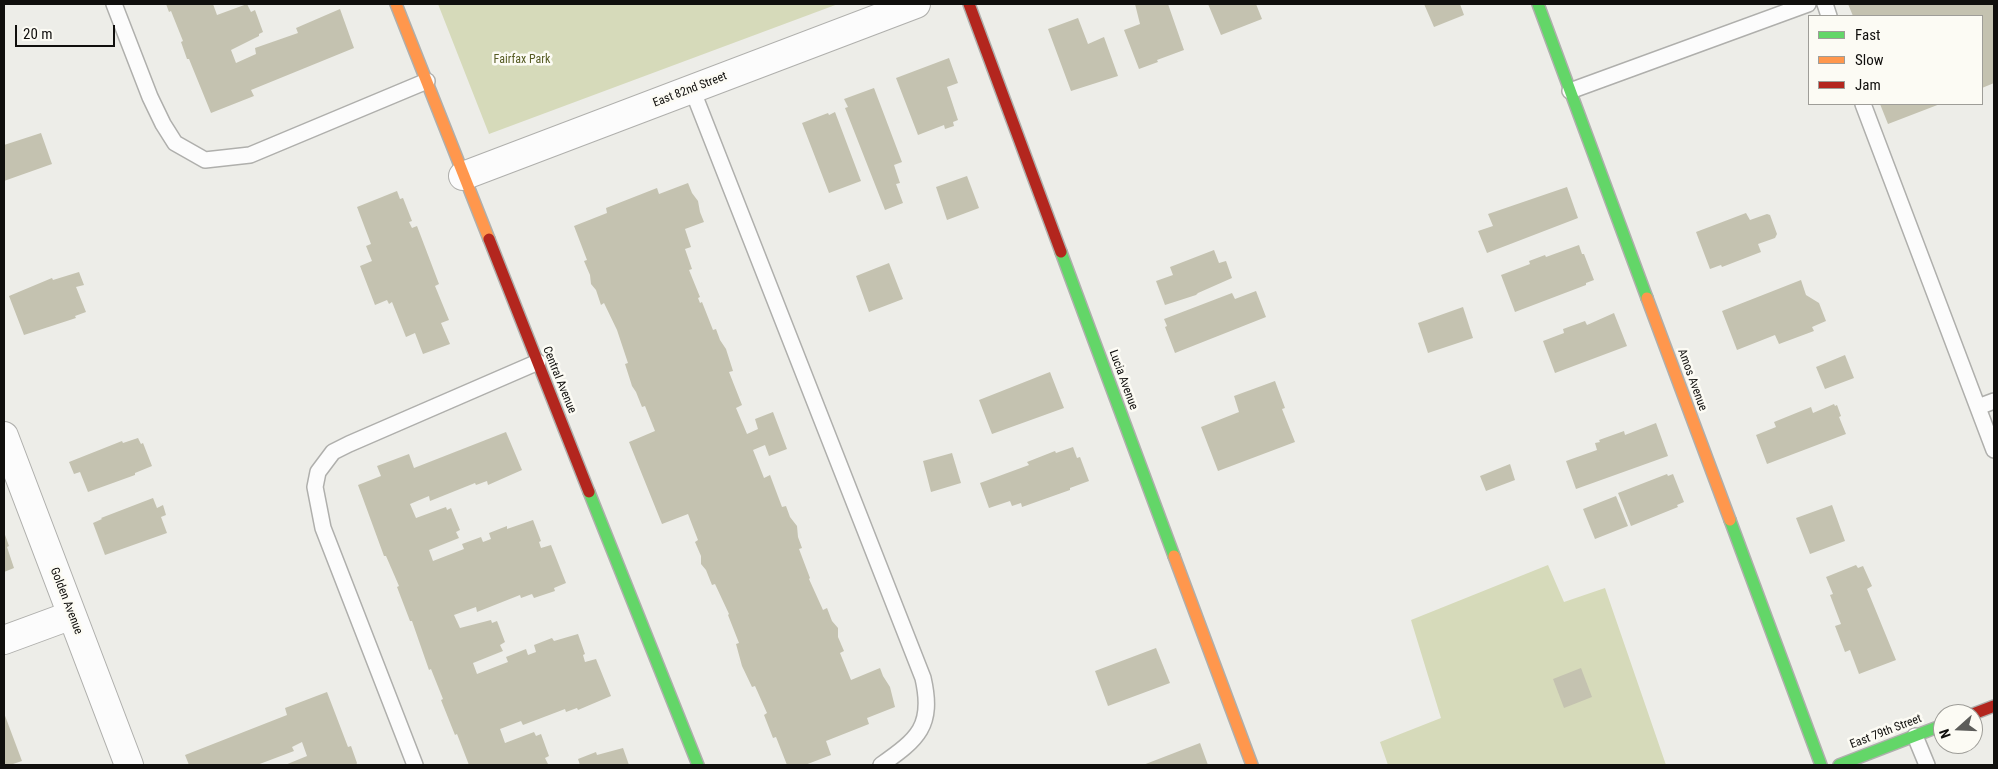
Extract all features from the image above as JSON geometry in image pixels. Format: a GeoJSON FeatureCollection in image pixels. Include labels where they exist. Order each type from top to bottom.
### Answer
{"type":"FeatureCollection","features":[{"type":"Feature","properties":{"kind":"street","name":"Central Avenue"},"geometry":{"type":"LineString","coordinates":[[396,4],[698,765]]}},
{"type":"Feature","properties":{"kind":"street","name":"East 82nd Street"},"geometry":{"type":"LineString","coordinates":[[464,176],[916,4]]}},
{"type":"Feature","properties":{"kind":"street","name":"Lucia Avenue"},"geometry":{"type":"LineString","coordinates":[[969,4],[1252,765]]}},
{"type":"Feature","properties":{"kind":"street","name":"Amos Avenue"},"geometry":{"type":"LineString","coordinates":[[1538,4],[1821,765]]}},
{"type":"Feature","properties":{"kind":"street","name":"Golden Avenue"},"geometry":{"type":"LineString","coordinates":[[4,436],[128,765]]}},
{"type":"Feature","properties":{"kind":"street"},"geometry":{"type":"LineString","coordinates":[[4,640],[72,615]]}},
{"type":"Feature","properties":{"kind":"street","name":"East 79th Street"},"geometry":{"type":"LineString","coordinates":[[1839,765],[1933,729]]}},
{"type":"Feature","properties":{"kind":"lane"},"geometry":{"type":"LineString","coordinates":[[114,4],[163,124],[175,143],[205,160],[250,155],[427,82]]}},
{"type":"Feature","properties":{"kind":"lane"},"geometry":{"type":"LineString","coordinates":[[1570,91],[1808,4]]}},
{"type":"Feature","properties":{"kind":"lane"},"geometry":{"type":"LineString","coordinates":[[692,89],[924,678],[928,698],[927,715],[920,732],[904,749],[881,765]]}},
{"type":"Feature","properties":{"kind":"lane"},"geometry":{"type":"LineString","coordinates":[[1862,105],[1994,450]]}},
{"type":"Feature","properties":{"kind":"lane"},"geometry":{"type":"LineString","coordinates":[[415,765],[323,528],[315,486],[318,472],[333,452],[349,444],[538,362]]}},
{"type":"Feature","properties":{"kind":"lane"},"geometry":{"type":"LineString","coordinates":[[1978,407],[1994,401]]}},
{"type":"Feature","properties":{"kind":"lane"},"geometry":{"type":"LineString","coordinates":[[1915,736],[1926,765]]}},
{"type":"Feature","properties":{"kind":"green space","name":"Fairfax Park"},"geometry":{"type":"Polygon","coordinates":[[[438,4],[838,4],[489,134],[438,4]]]}},
{"type":"Feature","properties":{"kind":"green space"},"geometry":{"type":"Polygon","coordinates":[[[1548,565],[1564,602],[1605,588],[1666,765],[1388,765],[1380,742],[1441,718],[1411,620],[1548,565]]]}},
{"type":"Feature","properties":{"kind":"building"},"geometry":{"type":"Polygon","coordinates":[[[166,4],[213,4],[217,15],[247,4],[251,12],[255,10],[263,32],[259,36],[231,50],[236,63],[256,54],[255,48],[298,33],[296,28],[340,9],[354,48],[251,90],[254,96],[211,113],[189,59],[187,59],[181,42],[183,41],[171,11],[169,12],[166,4]]]}},
{"type":"Feature","properties":{"kind":"building"},"geometry":{"type":"Polygon","coordinates":[[[1135,4],[1168,4],[1184,50],[1139,69],[1124,30],[1140,24],[1135,4]]]}},
{"type":"Feature","properties":{"kind":"building"},"geometry":{"type":"Polygon","coordinates":[[[1208,4],[1256,4],[1262,19],[1221,35],[1208,4]]]}},
{"type":"Feature","properties":{"kind":"building"},"geometry":{"type":"Polygon","coordinates":[[[1424,4],[1460,4],[1464,15],[1434,27],[1424,4]]]}},
{"type":"Feature","properties":{"kind":"building"},"geometry":{"type":"Polygon","coordinates":[[[1848,4],[1994,4],[1994,83],[1983,88],[1983,15],[1853,15],[1848,4]]]}},
{"type":"Feature","properties":{"kind":"building"},"geometry":{"type":"Polygon","coordinates":[[[1078,18],[1088,44],[1104,37],[1118,76],[1071,91],[1048,29],[1078,18]]]}},
{"type":"Feature","properties":{"kind":"building"},"geometry":{"type":"Polygon","coordinates":[[[949,58],[958,83],[947,87],[958,120],[953,122],[954,126],[945,129],[944,125],[918,135],[896,78],[949,58]]]}},
{"type":"Feature","properties":{"kind":"building"},"geometry":{"type":"Polygon","coordinates":[[[874,88],[902,162],[894,165],[900,183],[896,184],[903,203],[885,210],[845,108],[848,107],[844,99],[874,88]]]}},
{"type":"Feature","properties":{"kind":"building"},"geometry":{"type":"Polygon","coordinates":[[[1880,105],[1937,105],[1888,124],[1880,105]]]}},
{"type":"Feature","properties":{"kind":"building"},"geometry":{"type":"Polygon","coordinates":[[[835,112],[861,181],[829,193],[802,123],[835,112]]]}},
{"type":"Feature","properties":{"kind":"building"},"geometry":{"type":"Polygon","coordinates":[[[41,133],[52,164],[4,181],[4,145],[41,133]]]}},
{"type":"Feature","properties":{"kind":"building"},"geometry":{"type":"Polygon","coordinates":[[[967,176],[979,208],[947,220],[936,187],[967,176]]]}},
{"type":"Feature","properties":{"kind":"building"},"geometry":{"type":"Polygon","coordinates":[[[688,183],[698,201],[704,222],[685,229],[691,247],[685,249],[692,269],[689,270],[700,297],[698,298],[700,303],[702,302],[713,330],[716,329],[726,349],[733,371],[729,372],[742,405],[736,408],[747,434],[758,429],[755,419],[773,412],[787,449],[769,456],[765,445],[753,450],[764,478],[770,475],[782,507],[786,506],[790,517],[797,526],[802,548],[799,549],[809,579],[823,610],[827,608],[832,621],[838,628],[838,637],[844,651],[840,653],[851,680],[880,668],[890,687],[895,707],[867,718],[869,724],[826,741],[831,755],[805,765],[787,765],[776,737],[773,738],[764,715],[767,713],[755,686],[752,687],[742,666],[736,644],[739,643],[729,614],[715,584],[712,585],[706,570],[701,564],[701,556],[695,542],[698,540],[688,514],[662,524],[629,442],[655,431],[645,406],[642,407],[632,386],[625,364],[628,363],[617,330],[604,303],[601,305],[596,290],[591,284],[590,275],[584,261],[587,260],[574,226],[607,213],[606,208],[657,188],[659,194],[688,183]]]}},
{"type":"Feature","properties":{"kind":"building"},"geometry":{"type":"Polygon","coordinates":[[[1567,187],[1578,218],[1487,253],[1478,231],[1493,226],[1488,214],[1567,187]]]}},
{"type":"Feature","properties":{"kind":"building"},"geometry":{"type":"Polygon","coordinates":[[[397,191],[400,199],[403,198],[412,221],[409,222],[412,228],[417,226],[439,284],[435,286],[449,320],[441,323],[450,344],[423,354],[415,333],[406,337],[392,302],[389,304],[387,300],[375,305],[360,266],[372,261],[366,246],[371,244],[357,207],[397,191]]]}},
{"type":"Feature","properties":{"kind":"building"},"geometry":{"type":"Polygon","coordinates":[[[1746,213],[1750,220],[1767,214],[1770,215],[1777,234],[1775,238],[1758,244],[1761,252],[1722,267],[1721,265],[1710,269],[1696,232],[1746,213]]]}},
{"type":"Feature","properties":{"kind":"building"},"geometry":{"type":"Polygon","coordinates":[[[1579,245],[1594,280],[1586,283],[1586,285],[1515,312],[1501,275],[1530,264],[1529,261],[1579,245]]]}},
{"type":"Feature","properties":{"kind":"building"},"geometry":{"type":"Polygon","coordinates":[[[1214,250],[1219,263],[1226,261],[1232,278],[1196,295],[1165,305],[1156,281],[1173,275],[1170,267],[1214,250]]]}},
{"type":"Feature","properties":{"kind":"building"},"geometry":{"type":"Polygon","coordinates":[[[889,263],[903,299],[869,312],[856,276],[889,263]]]}},
{"type":"Feature","properties":{"kind":"building"},"geometry":{"type":"Polygon","coordinates":[[[79,272],[84,285],[76,287],[86,312],[75,316],[76,318],[24,335],[9,296],[52,278],[53,280],[79,272]]]}},
{"type":"Feature","properties":{"kind":"building"},"geometry":{"type":"Polygon","coordinates":[[[1801,280],[1806,295],[1819,303],[1826,321],[1812,327],[1814,331],[1779,344],[1775,335],[1737,350],[1722,311],[1801,280]]]}},
{"type":"Feature","properties":{"kind":"building"},"geometry":{"type":"Polygon","coordinates":[[[1256,291],[1266,317],[1175,353],[1165,327],[1167,326],[1164,319],[1232,293],[1235,299],[1256,291]]]}},
{"type":"Feature","properties":{"kind":"building"},"geometry":{"type":"Polygon","coordinates":[[[1463,307],[1473,338],[1428,353],[1418,323],[1463,307]]]}},
{"type":"Feature","properties":{"kind":"building"},"geometry":{"type":"Polygon","coordinates":[[[1614,313],[1627,346],[1555,373],[1543,341],[1564,333],[1563,329],[1585,321],[1587,325],[1614,313]]]}},
{"type":"Feature","properties":{"kind":"building"},"geometry":{"type":"Polygon","coordinates":[[[1845,355],[1854,378],[1825,389],[1816,367],[1845,355]]]}},
{"type":"Feature","properties":{"kind":"building"},"geometry":{"type":"Polygon","coordinates":[[[1050,372],[1064,408],[992,434],[979,400],[1050,372]]]}},
{"type":"Feature","properties":{"kind":"building"},"geometry":{"type":"Polygon","coordinates":[[[1275,381],[1285,408],[1282,409],[1295,442],[1218,471],[1201,427],[1239,412],[1234,396],[1275,381]]]}},
{"type":"Feature","properties":{"kind":"building"},"geometry":{"type":"Polygon","coordinates":[[[1834,404],[1835,406],[1837,405],[1841,416],[1839,417],[1846,434],[1767,464],[1756,435],[1776,427],[1774,422],[1811,407],[1813,413],[1834,404]]]}},
{"type":"Feature","properties":{"kind":"building"},"geometry":{"type":"Polygon","coordinates":[[[1656,423],[1668,456],[1576,489],[1566,461],[1597,450],[1595,443],[1600,442],[1599,440],[1624,431],[1625,435],[1656,423]]]}},
{"type":"Feature","properties":{"kind":"building"},"geometry":{"type":"Polygon","coordinates":[[[506,432],[522,470],[488,485],[487,481],[476,485],[475,483],[430,501],[429,496],[410,504],[416,518],[446,507],[447,510],[451,508],[460,530],[456,532],[459,538],[429,550],[433,561],[464,549],[462,544],[481,537],[483,542],[491,539],[489,533],[507,526],[507,529],[533,520],[541,541],[539,542],[541,548],[551,545],[566,583],[554,588],[555,591],[534,598],[532,594],[521,598],[520,595],[477,612],[476,607],[454,615],[460,628],[491,620],[492,623],[497,621],[505,642],[500,645],[503,651],[473,663],[477,674],[508,662],[506,657],[526,649],[528,655],[536,652],[534,645],[552,638],[554,641],[578,634],[585,654],[583,655],[585,662],[596,659],[611,696],[578,710],[577,708],[566,712],[565,709],[523,725],[521,721],[500,729],[505,743],[534,732],[536,736],[541,734],[549,756],[545,758],[548,764],[546,765],[469,765],[441,700],[443,699],[431,669],[429,670],[412,621],[410,621],[397,587],[399,586],[386,556],[384,556],[358,485],[381,476],[377,466],[409,454],[414,468],[506,432]]]}},
{"type":"Feature","properties":{"kind":"building"},"geometry":{"type":"Polygon","coordinates":[[[138,438],[141,444],[143,443],[152,466],[135,473],[135,475],[88,492],[80,472],[74,474],[69,462],[122,441],[123,443],[138,438]]]}},
{"type":"Feature","properties":{"kind":"building"},"geometry":{"type":"Polygon","coordinates":[[[1073,447],[1077,458],[1080,457],[1089,481],[1070,488],[1070,490],[1022,507],[1021,503],[1012,506],[1010,501],[989,508],[980,483],[1029,465],[1027,462],[1055,451],[1056,453],[1073,447]]]}},
{"type":"Feature","properties":{"kind":"building"},"geometry":{"type":"Polygon","coordinates":[[[952,453],[961,483],[931,492],[923,461],[952,453]]]}},
{"type":"Feature","properties":{"kind":"building"},"geometry":{"type":"Polygon","coordinates":[[[1510,464],[1515,480],[1486,491],[1480,476],[1510,464]]]}},
{"type":"Feature","properties":{"kind":"building"},"geometry":{"type":"Polygon","coordinates":[[[1667,474],[1668,476],[1673,474],[1684,502],[1677,505],[1678,507],[1631,526],[1618,493],[1667,474]]]}},
{"type":"Feature","properties":{"kind":"building"},"geometry":{"type":"Polygon","coordinates":[[[1616,496],[1628,526],[1595,539],[1583,509],[1616,496]]]}},
{"type":"Feature","properties":{"kind":"building"},"geometry":{"type":"Polygon","coordinates":[[[153,498],[157,508],[163,505],[166,515],[161,517],[167,533],[105,555],[93,523],[101,518],[153,498]]]}},
{"type":"Feature","properties":{"kind":"building"},"geometry":{"type":"Polygon","coordinates":[[[1832,505],[1845,541],[1810,554],[1796,518],[1832,505]]]}},
{"type":"Feature","properties":{"kind":"building"},"geometry":{"type":"Polygon","coordinates":[[[4,532],[14,568],[4,572],[4,532]]]}},
{"type":"Feature","properties":{"kind":"building"},"geometry":{"type":"Polygon","coordinates":[[[1856,565],[1858,568],[1863,566],[1872,586],[1867,589],[1896,660],[1859,674],[1850,650],[1845,652],[1835,626],[1841,624],[1830,595],[1833,594],[1826,577],[1856,565]]]}},
{"type":"Feature","properties":{"kind":"building"},"geometry":{"type":"Polygon","coordinates":[[[1156,648],[1170,683],[1108,706],[1095,671],[1156,648]]]}},
{"type":"Feature","properties":{"kind":"building"},"geometry":{"type":"Polygon","coordinates":[[[1581,668],[1592,697],[1564,708],[1553,679],[1581,668]]]}},
{"type":"Feature","properties":{"kind":"building"},"geometry":{"type":"Polygon","coordinates":[[[327,692],[348,747],[351,746],[356,765],[285,765],[307,756],[302,742],[292,747],[294,751],[257,765],[189,765],[185,755],[287,715],[285,708],[327,692]]]}},
{"type":"Feature","properties":{"kind":"building"},"geometry":{"type":"Polygon","coordinates":[[[4,713],[22,761],[10,765],[4,765],[4,713]]]}},
{"type":"Feature","properties":{"kind":"building"},"geometry":{"type":"Polygon","coordinates":[[[1200,743],[1208,765],[1143,765],[1200,743]]]}},
{"type":"Feature","properties":{"kind":"building"},"geometry":{"type":"Polygon","coordinates":[[[623,748],[629,765],[580,765],[578,759],[596,752],[597,755],[623,748]]]}},
{"type":"Feature","properties":{"kind":"traffic: fast"},"geometry":{"type":"LineString","coordinates":[[1538,4],[1647,298]]}},
{"type":"Feature","properties":{"kind":"traffic: fast"},"geometry":{"type":"LineString","coordinates":[[1061,252],[1174,556]]}},
{"type":"Feature","properties":{"kind":"traffic: fast"},"geometry":{"type":"LineString","coordinates":[[589,492],[698,765]]}},
{"type":"Feature","properties":{"kind":"traffic: fast"},"geometry":{"type":"LineString","coordinates":[[1730,520],[1821,765]]}},
{"type":"Feature","properties":{"kind":"traffic: fast"},"geometry":{"type":"LineString","coordinates":[[1839,765],[1933,729]]}},
{"type":"Feature","properties":{"kind":"traffic: slow"},"geometry":{"type":"LineString","coordinates":[[396,4],[489,239]]}},
{"type":"Feature","properties":{"kind":"traffic: slow"},"geometry":{"type":"LineString","coordinates":[[1647,298],[1730,520]]}},
{"type":"Feature","properties":{"kind":"traffic: slow"},"geometry":{"type":"LineString","coordinates":[[1174,556],[1252,765]]}},
{"type":"Feature","properties":{"kind":"traffic: jam"},"geometry":{"type":"LineString","coordinates":[[969,4],[1061,252]]}},
{"type":"Feature","properties":{"kind":"traffic: jam"},"geometry":{"type":"LineString","coordinates":[[489,239],[589,492]]}},
{"type":"Feature","properties":{"kind":"traffic: jam"},"geometry":{"type":"LineString","coordinates":[[1983,710],[1994,706]]}}]}
